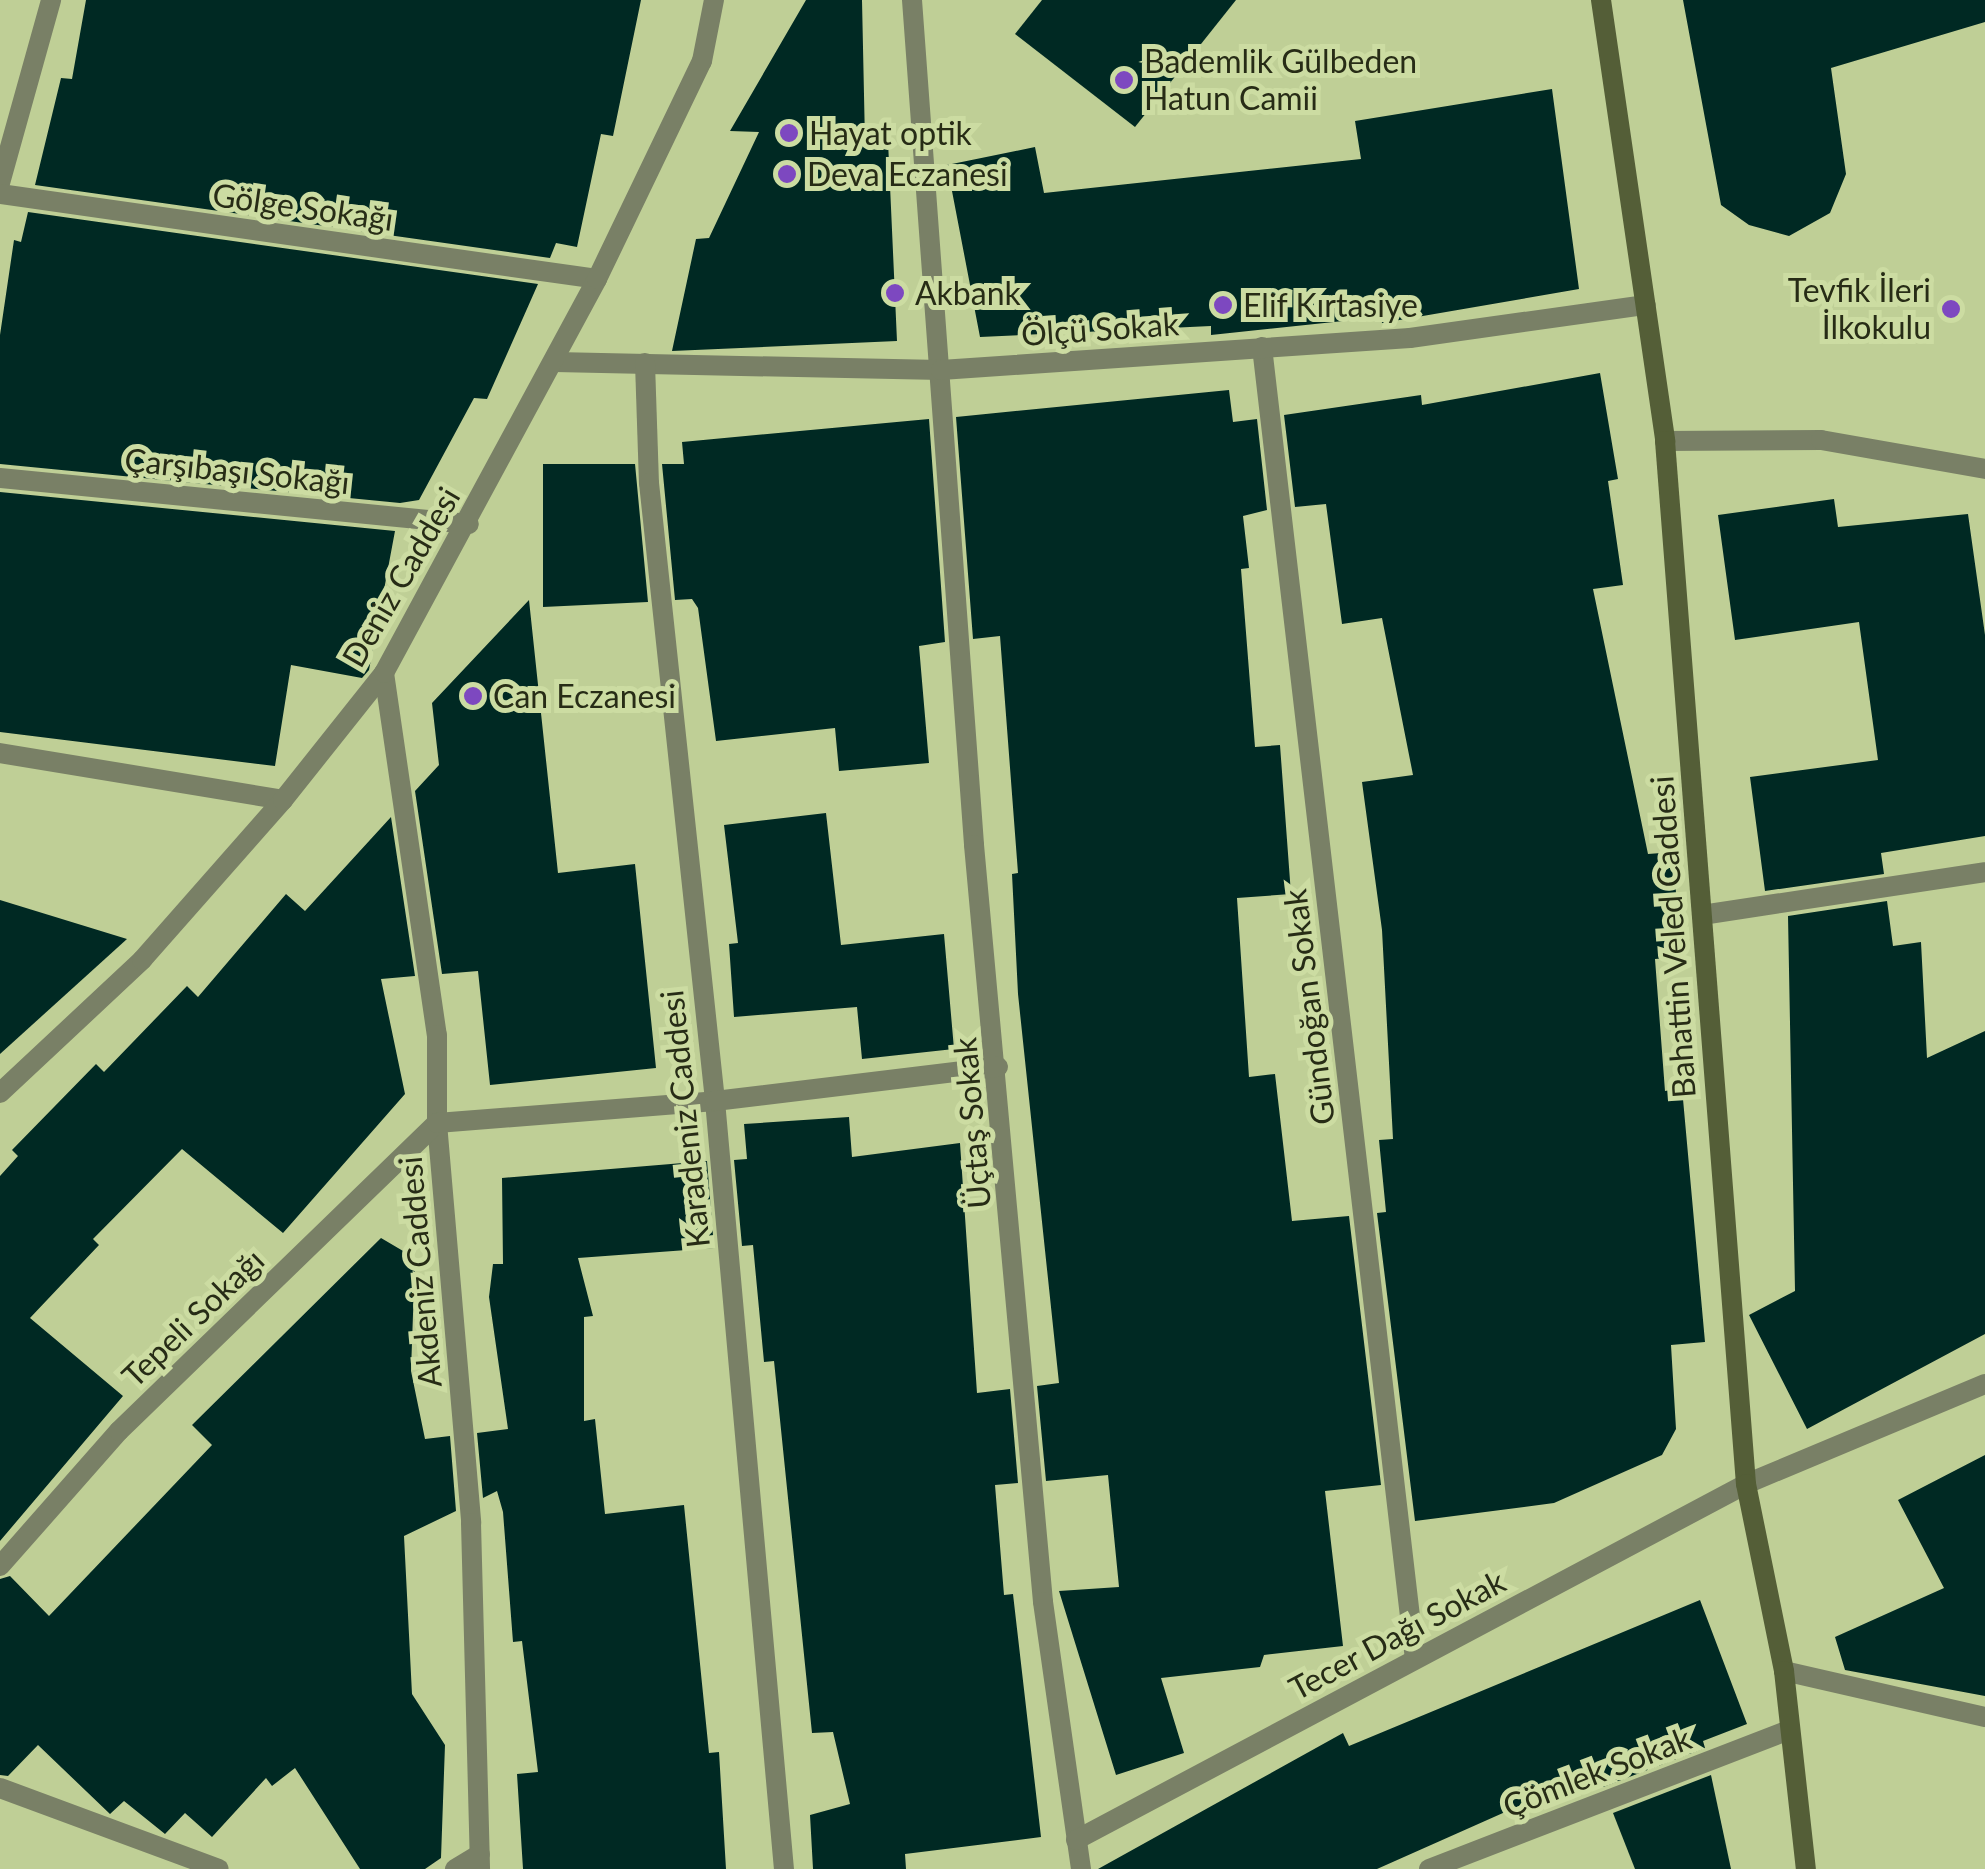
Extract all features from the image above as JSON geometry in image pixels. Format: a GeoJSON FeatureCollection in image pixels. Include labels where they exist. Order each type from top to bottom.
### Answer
{"type":"FeatureCollection","features":[{"type":"Feature","properties":{"kind":"street"},"geometry":{"type":"LineString","coordinates":[[0,183],[51,0]]}},
{"type":"Feature","properties":{"kind":"street","name":"Deniz Caddesi"},"geometry":{"type":"LineString","coordinates":[[0,1092],[142,960],[283,800],[384,673],[468,524],[597,279],[702,61],[714,0]]}},
{"type":"Feature","properties":{"kind":"street","name":"Üçtaş Sokak"},"geometry":{"type":"LineString","coordinates":[[912,0],[974,845],[998,1067],[1043,1602],[1082,1869]]}},
{"type":"Feature","properties":{"kind":"street","name":"Bahattin Veled Caddesi"},"geometry":{"type":"LineString","coordinates":[[1601,0],[1665,441],[1746,1484],[1784,1671],[1806,1869]]}},
{"type":"Feature","properties":{"kind":"street","name":"Gölge Sokağı"},"geometry":{"type":"LineString","coordinates":[[0,194],[597,279]]}},
{"type":"Feature","properties":{"kind":"street","name":"Ölçü Sokak"},"geometry":{"type":"LineString","coordinates":[[555,362],[942,370],[1410,338],[1646,305]]}},
{"type":"Feature","properties":{"kind":"street","name":"Gündoğan Sokak"},"geometry":{"type":"LineString","coordinates":[[1262,348],[1415,1659]]}},
{"type":"Feature","properties":{"kind":"street","name":"Karadeniz Caddesi"},"geometry":{"type":"LineString","coordinates":[[645,363],[649,483],[714,1101],[784,1869]]}},
{"type":"Feature","properties":{"kind":"street"},"geometry":{"type":"LineString","coordinates":[[1665,441],[1821,440],[1985,470]]}},
{"type":"Feature","properties":{"kind":"street","name":"Çarşıbaşı Sokağı"},"geometry":{"type":"LineString","coordinates":[[0,478],[468,524]]}},
{"type":"Feature","properties":{"kind":"street","name":"Akdeniz Caddesi"},"geometry":{"type":"LineString","coordinates":[[384,673],[437,1035],[437,1123],[471,1523],[480,1862]]}},
{"type":"Feature","properties":{"kind":"street"},"geometry":{"type":"LineString","coordinates":[[0,753],[283,800]]}},
{"type":"Feature","properties":{"kind":"street"},"geometry":{"type":"LineString","coordinates":[[1702,915],[1985,872]]}},
{"type":"Feature","properties":{"kind":"street"},"geometry":{"type":"LineString","coordinates":[[437,1123],[714,1101],[998,1067]]}},
{"type":"Feature","properties":{"kind":"street","name":"Tepeli Sokağı"},"geometry":{"type":"LineString","coordinates":[[0,1566],[119,1431],[437,1123]]}},
{"type":"Feature","properties":{"kind":"street","name":"Tecer Dağı Sokak"},"geometry":{"type":"LineString","coordinates":[[1076,1840],[1746,1484],[1985,1384]]}},
{"type":"Feature","properties":{"kind":"street"},"geometry":{"type":"LineString","coordinates":[[1784,1671],[1985,1716]]}},
{"type":"Feature","properties":{"kind":"street","name":"Çömlek Sokak"},"geometry":{"type":"LineString","coordinates":[[1429,1869],[1788,1731]]}},
{"type":"Feature","properties":{"kind":"street"},"geometry":{"type":"LineString","coordinates":[[0,1788],[219,1869]]}},
{"type":"Feature","properties":{"kind":"street"},"geometry":{"type":"LineString","coordinates":[[454,1869],[480,1862]]}},
{"type":"Feature","properties":{"kind":"building"},"geometry":{"type":"Polygon","coordinates":[[[86,0],[641,0],[613,136],[601,134],[577,247],[556,243],[550,258],[35,185],[61,78],[72,79],[86,0]]]}},
{"type":"Feature","properties":{"kind":"building"},"geometry":{"type":"Polygon","coordinates":[[[806,0],[862,0],[865,142],[888,141],[897,341],[672,351],[696,239],[709,238],[759,132],[730,131],[806,0]]]}},
{"type":"Feature","properties":{"kind":"building","name":"Bademlik Gülbeden Hatun Camii"},"geometry":{"type":"Polygon","coordinates":[[[1042,0],[1236,0],[1135,127],[1015,34],[1042,0]]]}},
{"type":"Feature","properties":{"kind":"building"},"geometry":{"type":"Polygon","coordinates":[[[1683,0],[1985,0],[1985,22],[1831,68],[1846,174],[1830,213],[1789,236],[1749,225],[1721,205],[1683,0]]]}},
{"type":"Feature","properties":{"kind":"building"},"geometry":{"type":"Polygon","coordinates":[[[1552,89],[1579,289],[1382,323],[1381,317],[1211,335],[1211,326],[980,337],[947,165],[1035,147],[1044,193],[1361,159],[1355,121],[1552,89]]]}},
{"type":"Feature","properties":{"kind":"building"},"geometry":{"type":"Polygon","coordinates":[[[28,212],[538,284],[487,399],[474,398],[419,500],[400,503],[0,464],[0,335],[14,240],[21,242],[28,212]]]}},
{"type":"Feature","properties":{"kind":"building"},"geometry":{"type":"Polygon","coordinates":[[[1600,373],[1618,479],[1608,481],[1623,585],[1593,589],[1648,854],[1674,852],[1679,957],[1655,959],[1665,1091],[1682,1088],[1705,1342],[1671,1345],[1676,1429],[1662,1455],[1554,1503],[1415,1521],[1377,1213],[1386,1212],[1379,1140],[1393,1139],[1382,930],[1362,782],[1413,775],[1382,618],[1342,624],[1326,504],[1295,507],[1284,415],[1421,395],[1422,405],[1600,373]]]}},
{"type":"Feature","properties":{"kind":"building"},"geometry":{"type":"Polygon","coordinates":[[[1229,390],[1233,422],[1257,419],[1267,510],[1243,516],[1249,568],[1241,569],[1255,747],[1280,745],[1291,894],[1237,898],[1249,1077],[1275,1074],[1292,1221],[1349,1216],[1381,1485],[1325,1491],[1343,1646],[1264,1655],[1260,1667],[1161,1678],[1184,1753],[1116,1775],[1059,1591],[1119,1587],[1108,1475],[1046,1481],[1037,1386],[1059,1383],[1018,994],[1012,874],[1018,873],[1000,636],[973,639],[956,417],[1229,390]]]}},
{"type":"Feature","properties":{"kind":"building"},"geometry":{"type":"Polygon","coordinates":[[[929,419],[945,642],[919,646],[929,763],[839,771],[835,728],[716,741],[698,608],[692,599],[675,600],[662,464],[684,464],[682,442],[929,419]]]}},
{"type":"Feature","properties":{"kind":"building"},"geometry":{"type":"Polygon","coordinates":[[[543,464],[635,464],[648,602],[543,607],[543,464]]]}},
{"type":"Feature","properties":{"kind":"building"},"geometry":{"type":"Polygon","coordinates":[[[0,492],[395,531],[369,670],[362,678],[291,665],[275,766],[0,732],[0,492]]]}},
{"type":"Feature","properties":{"kind":"building"},"geometry":{"type":"Polygon","coordinates":[[[1834,499],[1838,527],[1968,514],[1985,635],[1985,836],[1881,853],[1884,874],[1765,891],[1750,777],[1878,760],[1859,622],[1735,640],[1718,515],[1834,499]]]}},
{"type":"Feature","properties":{"kind":"building"},"geometry":{"type":"Polygon","coordinates":[[[529,600],[558,873],[635,864],[656,1068],[490,1085],[478,971],[442,974],[415,791],[439,765],[432,703],[529,600]]]}},
{"type":"Feature","properties":{"kind":"building"},"geometry":{"type":"Polygon","coordinates":[[[826,813],[841,945],[944,934],[954,1049],[862,1059],[857,1007],[734,1017],[729,944],[738,943],[724,825],[826,813]]]}},
{"type":"Feature","properties":{"kind":"building"},"geometry":{"type":"Polygon","coordinates":[[[391,817],[415,976],[381,979],[405,1094],[283,1233],[182,1149],[93,1239],[99,1245],[30,1318],[123,1396],[0,1541],[0,1176],[18,1156],[12,1150],[96,1064],[104,1072],[187,986],[198,997],[286,894],[305,911],[391,817]]]}},
{"type":"Feature","properties":{"kind":"building"},"geometry":{"type":"Polygon","coordinates":[[[0,900],[127,939],[0,1054],[0,900]]]}},
{"type":"Feature","properties":{"kind":"building"},"geometry":{"type":"Polygon","coordinates":[[[1887,901],[1893,946],[1921,942],[1927,1058],[1985,1031],[1985,1334],[1807,1429],[1749,1315],[1795,1291],[1788,916],[1887,901]]]}},
{"type":"Feature","properties":{"kind":"building"},"geometry":{"type":"Polygon","coordinates":[[[849,1117],[852,1157],[960,1143],[977,1393],[1010,1389],[1018,1483],[995,1485],[1004,1595],[1013,1594],[1041,1837],[905,1854],[906,1869],[813,1869],[810,1815],[850,1804],[833,1732],[812,1733],[774,1361],[764,1362],[753,1245],[742,1246],[734,1160],[747,1159],[744,1124],[849,1117]]]}},
{"type":"Feature","properties":{"kind":"building"},"geometry":{"type":"Polygon","coordinates":[[[707,1161],[714,1248],[578,1258],[593,1316],[584,1317],[584,1421],[595,1419],[605,1514],[684,1505],[709,1753],[719,1752],[726,1869],[523,1869],[517,1774],[538,1772],[522,1641],[513,1642],[503,1512],[497,1491],[483,1498],[477,1433],[508,1429],[489,1297],[493,1264],[503,1264],[502,1178],[707,1161]]]}},
{"type":"Feature","properties":{"kind":"building"},"geometry":{"type":"Polygon","coordinates":[[[381,1238],[415,1258],[411,1371],[425,1439],[450,1436],[456,1511],[404,1536],[412,1694],[445,1745],[441,1858],[425,1869],[360,1869],[295,1768],[272,1786],[266,1778],[212,1837],[185,1813],[165,1834],[124,1801],[110,1814],[38,1745],[8,1776],[0,1775],[0,1579],[10,1576],[49,1616],[212,1445],[192,1425],[381,1238]]]}},
{"type":"Feature","properties":{"kind":"building"},"geometry":{"type":"Polygon","coordinates":[[[1985,1455],[1985,1696],[1845,1670],[1835,1637],[1944,1588],[1898,1500],[1985,1455]]]}},
{"type":"Feature","properties":{"kind":"building"},"geometry":{"type":"Polygon","coordinates":[[[1700,1600],[1747,1724],[1703,1741],[1705,1748],[1603,1787],[1597,1771],[1377,1869],[1098,1869],[1343,1733],[1349,1746],[1700,1600]]]}},
{"type":"Feature","properties":{"kind":"building"},"geometry":{"type":"Polygon","coordinates":[[[1711,1775],[1731,1869],[1635,1869],[1613,1813],[1711,1775]]]}},
{"type":"Feature","properties":{"kind":"place","name":"Bademlik Gülbeden Hatun Camii"},"geometry":{"type":"Point","coordinates":[1124,80]}},
{"type":"Feature","properties":{"kind":"place","name":"Hayat optik"},"geometry":{"type":"Point","coordinates":[789,133]}},
{"type":"Feature","properties":{"kind":"place","name":"Deva Eczanesi"},"geometry":{"type":"Point","coordinates":[787,174]}},
{"type":"Feature","properties":{"kind":"place","name":"Akbank"},"geometry":{"type":"Point","coordinates":[895,293]}},
{"type":"Feature","properties":{"kind":"place","name":"Elif Kırtasiye"},"geometry":{"type":"Point","coordinates":[1223,305]}},
{"type":"Feature","properties":{"kind":"place","name":"Tevfik İleri İlkokulu"},"geometry":{"type":"Point","coordinates":[1951,309]}},
{"type":"Feature","properties":{"kind":"place","name":"Can Eczanesi"},"geometry":{"type":"Point","coordinates":[473,696]}}]}
